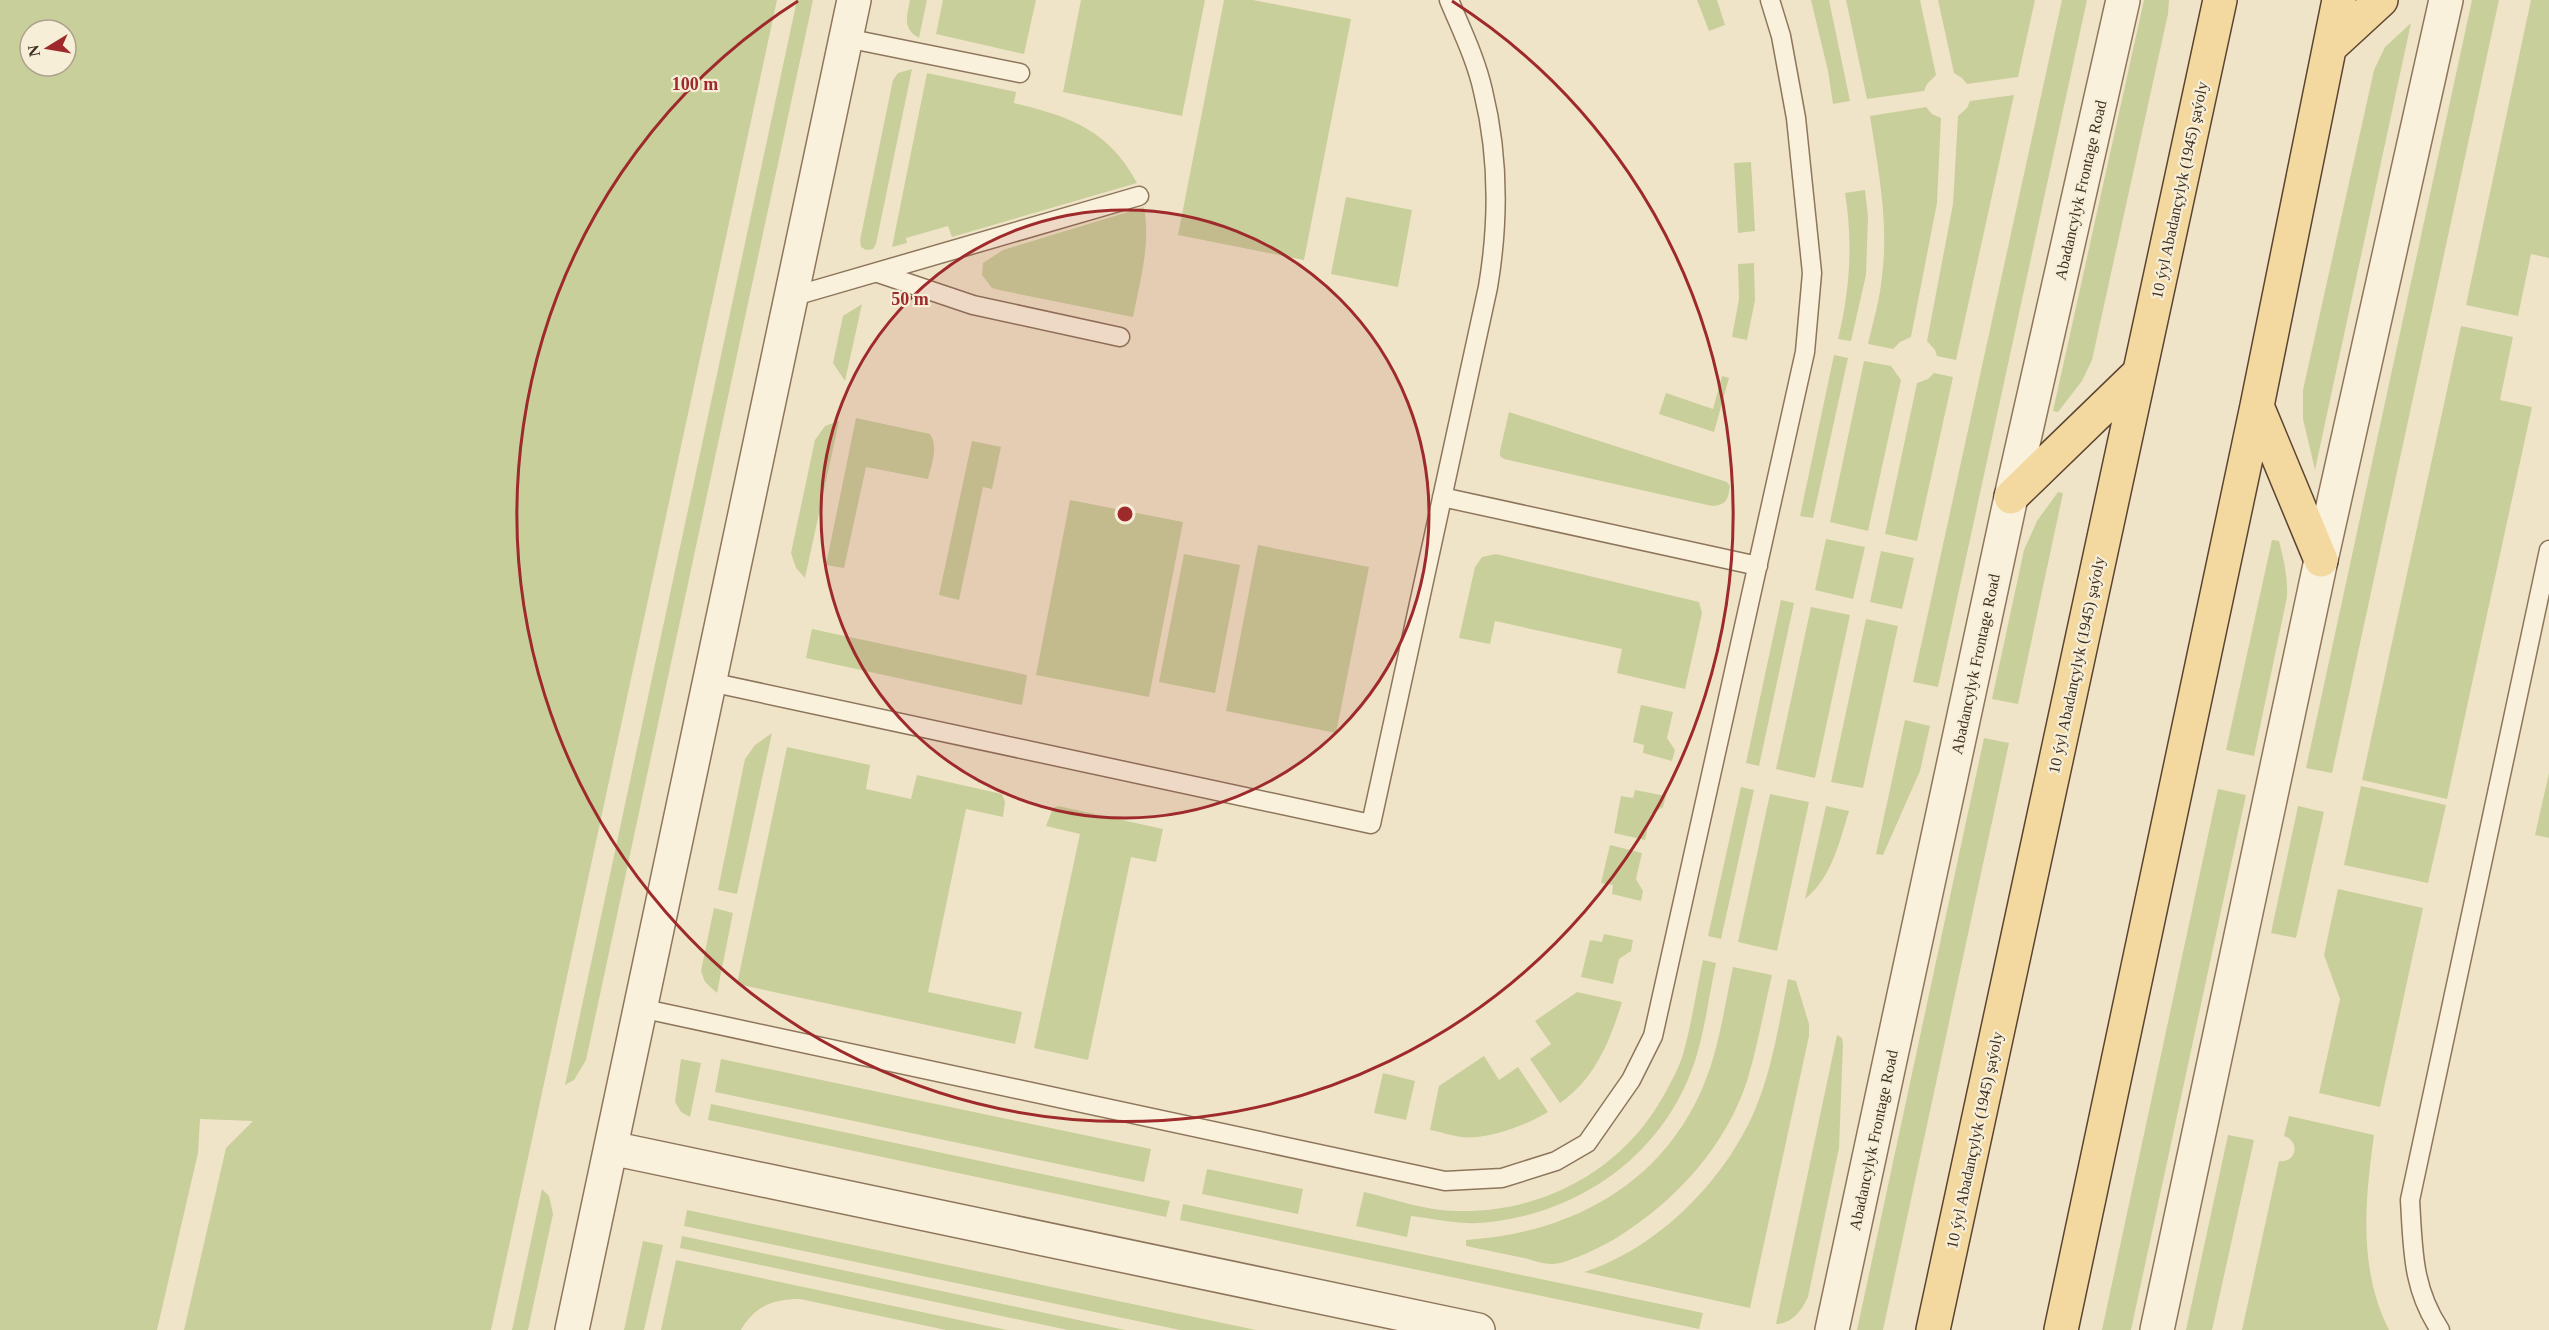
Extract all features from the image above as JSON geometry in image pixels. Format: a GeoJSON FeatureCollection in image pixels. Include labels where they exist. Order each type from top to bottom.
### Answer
{"type":"FeatureCollection","features":[{"type":"Feature","properties":{"kind":"main road"},"geometry":{"type":"LineString","coordinates":[[2061,1330],[2257,406],[2339,0]]}},
{"type":"Feature","properties":{"kind":"main road"},"geometry":{"type":"LineString","coordinates":[[2331,46],[2381,0]]}},
{"type":"Feature","properties":{"kind":"main road","name":"10 ýyl Abadançylyk (1945) şaýoly"},"geometry":{"type":"LineString","coordinates":[[1933,1330],[2217,4]]}},
{"type":"Feature","properties":{"kind":"main road"},"geometry":{"type":"LineString","coordinates":[[2011,497],[2138,374]]}},
{"type":"Feature","properties":{"kind":"main road"},"geometry":{"type":"LineString","coordinates":[[2257,406],[2321,561]]}},
{"type":"Feature","properties":{"kind":"street"},"geometry":{"type":"LineString","coordinates":[[572,1330],[854,0]]}},
{"type":"Feature","properties":{"kind":"street","name":"Abadancylyk Frontage Road"},"geometry":{"type":"LineString","coordinates":[[1832,1330],[2011,497],[2123,0]]}},
{"type":"Feature","properties":{"kind":"street"},"geometry":{"type":"LineString","coordinates":[[2157,1330],[2321,561],[2446,0]]}},
{"type":"Feature","properties":{"kind":"street"},"geometry":{"type":"LineString","coordinates":[[611,1148],[1478,1330]]}},
{"type":"Feature","properties":{"kind":"lane"},"geometry":{"type":"LineString","coordinates":[[710,682],[1371,824],[1495,246],[1497,196],[1493,144],[1483,89],[1467,41],[1449,0]]}},
{"type":"Feature","properties":{"kind":"lane"},"geometry":{"type":"LineString","coordinates":[[640,1008],[1446,1181],[1502,1178],[1556,1161],[1587,1143],[1631,1080],[1653,1036],[1805,352],[1812,273],[1796,118],[1781,36],[1770,0]]}},
{"type":"Feature","properties":{"kind":"lane"},"geometry":{"type":"LineString","coordinates":[[846,38],[1020,73]]}},
{"type":"Feature","properties":{"kind":"lane"},"geometry":{"type":"LineString","coordinates":[[791,297],[1139,196]]}},
{"type":"Feature","properties":{"kind":"lane"},"geometry":{"type":"LineString","coordinates":[[878,273],[973,305],[1120,337]]}},
{"type":"Feature","properties":{"kind":"lane"},"geometry":{"type":"LineString","coordinates":[[1442,497],[1758,567]]}},
{"type":"Feature","properties":{"kind":"lane"},"geometry":{"type":"LineString","coordinates":[[2440,1330],[2427,1310],[2417,1282],[2410,1200],[2543,607],[2549,550]]}},
{"type":"Feature","properties":{"kind":"green space"},"geometry":{"type":"Polygon","coordinates":[[[0,0],[777,0],[491,1330],[184,1330],[226,1148],[253,1121],[200,1119],[198,1153],[157,1330],[0,1330],[0,0]]]}},
{"type":"Feature","properties":{"kind":"green space"},"geometry":{"type":"Polygon","coordinates":[[[797,0],[813,0],[586,1060],[574,1080],[565,1085],[797,0]]]}},
{"type":"Feature","properties":{"kind":"green space"},"geometry":{"type":"Polygon","coordinates":[[[910,0],[927,0],[919,38],[910,31],[907,22],[910,0]]]}},
{"type":"Feature","properties":{"kind":"green space"},"geometry":{"type":"Polygon","coordinates":[[[943,0],[1036,0],[1024,54],[936,34],[943,0]]]}},
{"type":"Feature","properties":{"kind":"green space"},"geometry":{"type":"Polygon","coordinates":[[[1081,0],[1205,0],[1182,116],[1063,92],[1081,0]]]}},
{"type":"Feature","properties":{"kind":"green space"},"geometry":{"type":"Polygon","coordinates":[[[1224,0],[1253,0],[1351,19],[1304,260],[1178,235],[1224,0]]]}},
{"type":"Feature","properties":{"kind":"green space"},"geometry":{"type":"Polygon","coordinates":[[[1697,0],[1717,0],[1725,25],[1709,31],[1697,0]]]}},
{"type":"Feature","properties":{"kind":"green space"},"geometry":{"type":"Polygon","coordinates":[[[1811,0],[1829,0],[1850,101],[1833,104],[1828,71],[1811,0]]]}},
{"type":"Feature","properties":{"kind":"green space"},"geometry":{"type":"Polygon","coordinates":[[[1846,0],[1920,0],[1936,75],[1924,91],[1867,99],[1846,0]]]}},
{"type":"Feature","properties":{"kind":"green space"},"geometry":{"type":"Polygon","coordinates":[[[1938,0],[2035,0],[2018,77],[1967,84],[1954,73],[1938,0]]]}},
{"type":"Feature","properties":{"kind":"green space"},"geometry":{"type":"Polygon","coordinates":[[[2062,0],[2087,0],[1938,687],[1913,682],[2062,0]]]}},
{"type":"Feature","properties":{"kind":"green space"},"geometry":{"type":"Polygon","coordinates":[[[2144,0],[2169,0],[2168,14],[2092,360],[2082,381],[2058,412],[2053,411],[2144,0]]]}},
{"type":"Feature","properties":{"kind":"green space"},"geometry":{"type":"Polygon","coordinates":[[[2472,0],[2499,0],[2332,773],[2306,768],[2472,0]]]}},
{"type":"Feature","properties":{"kind":"green space"},"geometry":{"type":"Polygon","coordinates":[[[2531,0],[2549,0],[2549,258],[2531,254],[2518,316],[2466,305],[2531,0]]]}},
{"type":"Feature","properties":{"kind":"green space"},"geometry":{"type":"Polygon","coordinates":[[[2411,23],[2315,470],[2303,419],[2303,390],[2374,70],[2385,47],[2411,23]]]}},
{"type":"Feature","properties":{"kind":"green space"},"geometry":{"type":"Polygon","coordinates":[[[912,69],[876,244],[873,249],[866,250],[861,247],[860,240],[893,80],[898,73],[912,69]]]}},
{"type":"Feature","properties":{"kind":"green space"},"geometry":{"type":"Polygon","coordinates":[[[927,73],[1016,92],[1014,103],[1070,120],[1086,128],[1114,150],[1137,183],[952,237],[948,226],[906,238],[907,243],[892,247],[927,73]]]}},
{"type":"Feature","properties":{"kind":"green space"},"geometry":{"type":"Polygon","coordinates":[[[2014,95],[1956,360],[1937,356],[1927,341],[1953,204],[1958,116],[1967,108],[1970,101],[2014,95]]]}},
{"type":"Feature","properties":{"kind":"green space"},"geometry":{"type":"Polygon","coordinates":[[[1926,107],[1932,114],[1941,118],[1937,203],[1911,337],[1900,342],[1893,349],[1868,344],[1878,302],[1884,256],[1882,196],[1870,116],[1926,107]]]}},
{"type":"Feature","properties":{"kind":"green space"},"geometry":{"type":"Polygon","coordinates":[[[1751,162],[1755,231],[1738,233],[1734,163],[1751,162]]]}},
{"type":"Feature","properties":{"kind":"green space"},"geometry":{"type":"Polygon","coordinates":[[[1865,190],[1868,216],[1866,275],[1851,341],[1838,339],[1849,266],[1849,230],[1845,193],[1865,190]]]}},
{"type":"Feature","properties":{"kind":"green space"},"geometry":{"type":"Polygon","coordinates":[[[1346,197],[1412,210],[1398,287],[1331,274],[1346,197]]]}},
{"type":"Feature","properties":{"kind":"green space"},"geometry":{"type":"Polygon","coordinates":[[[1144,207],[1145,249],[1133,317],[999,290],[992,288],[982,275],[983,263],[1003,250],[1144,207]]]}},
{"type":"Feature","properties":{"kind":"green space"},"geometry":{"type":"Polygon","coordinates":[[[1754,263],[1755,300],[1747,340],[1732,337],[1739,299],[1738,264],[1754,263]]]}},
{"type":"Feature","properties":{"kind":"green space"},"geometry":{"type":"Polygon","coordinates":[[[862,304],[845,381],[833,363],[843,316],[862,304]]]}},
{"type":"Feature","properties":{"kind":"green space"},"geometry":{"type":"Polygon","coordinates":[[[2461,326],[2513,337],[2500,400],[2532,407],[2447,799],[2362,780],[2461,326]]]}},
{"type":"Feature","properties":{"kind":"green space"},"geometry":{"type":"Polygon","coordinates":[[[1834,355],[1848,358],[1813,518],[1800,516],[1834,355]]]}},
{"type":"Feature","properties":{"kind":"green space"},"geometry":{"type":"Polygon","coordinates":[[[1864,361],[1891,366],[1901,380],[1868,531],[1830,522],[1864,361]]]}},
{"type":"Feature","properties":{"kind":"green space"},"geometry":{"type":"Polygon","coordinates":[[[1934,373],[1953,377],[1917,541],[1885,534],[1917,383],[1928,379],[1934,373]]]}},
{"type":"Feature","properties":{"kind":"green space"},"geometry":{"type":"Polygon","coordinates":[[[1722,376],[1729,378],[1714,432],[1659,414],[1666,393],[1713,409],[1722,376]]]}},
{"type":"Feature","properties":{"kind":"green space"},"geometry":{"type":"Polygon","coordinates":[[[1509,412],[1727,482],[1730,486],[1727,498],[1724,503],[1712,506],[1504,459],[1500,456],[1500,451],[1509,412]]]}},
{"type":"Feature","properties":{"kind":"green space"},"geometry":{"type":"Polygon","coordinates":[[[856,418],[930,434],[934,451],[928,479],[866,467],[844,568],[826,565],[856,418]]]}},
{"type":"Feature","properties":{"kind":"green space"},"geometry":{"type":"Polygon","coordinates":[[[839,421],[805,578],[796,568],[791,553],[815,440],[825,426],[839,421]]]}},
{"type":"Feature","properties":{"kind":"green space"},"geometry":{"type":"Polygon","coordinates":[[[972,441],[1001,447],[992,489],[983,487],[959,600],[939,595],[972,441]]]}},
{"type":"Feature","properties":{"kind":"green space"},"geometry":{"type":"Polygon","coordinates":[[[2058,492],[2063,493],[2018,704],[1992,699],[2024,550],[2037,521],[2058,492]]]}},
{"type":"Feature","properties":{"kind":"green space"},"geometry":{"type":"Polygon","coordinates":[[[1070,500],[1183,522],[1149,697],[1036,675],[1070,500]]]}},
{"type":"Feature","properties":{"kind":"green space"},"geometry":{"type":"Polygon","coordinates":[[[1826,539],[1865,547],[1853,599],[1815,590],[1826,539]]]}},
{"type":"Feature","properties":{"kind":"green space"},"geometry":{"type":"Polygon","coordinates":[[[2272,540],[2279,541],[2287,583],[2287,597],[2254,756],[2226,750],[2272,540]]]}},
{"type":"Feature","properties":{"kind":"green space"},"geometry":{"type":"Polygon","coordinates":[[[1258,545],[1369,567],[1336,733],[1226,711],[1258,545]]]}},
{"type":"Feature","properties":{"kind":"green space"},"geometry":{"type":"Polygon","coordinates":[[[1881,551],[1914,558],[1902,609],[1870,602],[1881,551]]]}},
{"type":"Feature","properties":{"kind":"green space"},"geometry":{"type":"Polygon","coordinates":[[[1184,554],[1240,565],[1215,693],[1159,682],[1184,554]]]}},
{"type":"Feature","properties":{"kind":"green space"},"geometry":{"type":"Polygon","coordinates":[[[1496,554],[1699,602],[1702,613],[1685,689],[1617,673],[1622,649],[1495,621],[1490,644],[1459,638],[1475,567],[1482,557],[1496,554]]]}},
{"type":"Feature","properties":{"kind":"green space"},"geometry":{"type":"Polygon","coordinates":[[[1781,600],[1794,603],[1759,766],[1746,763],[1781,600]]]}},
{"type":"Feature","properties":{"kind":"green space"},"geometry":{"type":"Polygon","coordinates":[[[1811,607],[1850,615],[1815,778],[1776,769],[1811,607]]]}},
{"type":"Feature","properties":{"kind":"green space"},"geometry":{"type":"Polygon","coordinates":[[[1866,619],[1898,626],[1863,788],[1831,782],[1866,619]]]}},
{"type":"Feature","properties":{"kind":"green space"},"geometry":{"type":"Polygon","coordinates":[[[812,629],[1027,675],[1022,705],[806,658],[812,629]]]}},
{"type":"Feature","properties":{"kind":"green space"},"geometry":{"type":"Polygon","coordinates":[[[1641,705],[1673,712],[1667,738],[1675,750],[1672,761],[1643,753],[1644,745],[1633,742],[1641,705]]]}},
{"type":"Feature","properties":{"kind":"green space"},"geometry":{"type":"Polygon","coordinates":[[[1905,720],[1930,726],[1920,771],[1883,855],[1876,854],[1905,720]]]}},
{"type":"Feature","properties":{"kind":"green space"},"geometry":{"type":"Polygon","coordinates":[[[772,733],[737,894],[718,890],[745,759],[755,745],[772,733]]]}},
{"type":"Feature","properties":{"kind":"green space"},"geometry":{"type":"Polygon","coordinates":[[[1984,738],[2009,743],[1883,1330],[1857,1330],[1984,738]]]}},
{"type":"Feature","properties":{"kind":"green space"},"geometry":{"type":"Polygon","coordinates":[[[787,747],[870,765],[866,789],[911,799],[917,775],[1002,794],[1005,802],[1003,817],[966,809],[928,992],[1022,1012],[1015,1044],[737,984],[787,747]]]}},
{"type":"Feature","properties":{"kind":"green space"},"geometry":{"type":"Polygon","coordinates":[[[2549,773],[2549,838],[2535,835],[2549,773]]]}},
{"type":"Feature","properties":{"kind":"green space"},"geometry":{"type":"Polygon","coordinates":[[[2361,786],[2446,805],[2428,883],[2344,865],[2361,786]]]}},
{"type":"Feature","properties":{"kind":"green space"},"geometry":{"type":"Polygon","coordinates":[[[1741,787],[1754,790],[1721,939],[1708,936],[1741,787]]]}},
{"type":"Feature","properties":{"kind":"green space"},"geometry":{"type":"Polygon","coordinates":[[[2218,789],[2246,795],[2131,1330],[2102,1330],[2218,789]]]}},
{"type":"Feature","properties":{"kind":"green space"},"geometry":{"type":"Polygon","coordinates":[[[1635,790],[1666,796],[1663,807],[1651,814],[1645,840],[1614,833],[1621,796],[1633,798],[1635,790]]]}},
{"type":"Feature","properties":{"kind":"green space"},"geometry":{"type":"Polygon","coordinates":[[[1770,794],[1809,802],[1777,951],[1738,942],[1770,794]]]}},
{"type":"Feature","properties":{"kind":"green space"},"geometry":{"type":"Polygon","coordinates":[[[1058,806],[1163,829],[1156,862],[1131,857],[1088,1060],[1034,1048],[1080,834],[1046,826],[1053,808],[1058,806]]]}},
{"type":"Feature","properties":{"kind":"green space"},"geometry":{"type":"Polygon","coordinates":[[[1826,806],[1849,811],[1828,870],[1805,899],[1826,806]]]}},
{"type":"Feature","properties":{"kind":"green space"},"geometry":{"type":"Polygon","coordinates":[[[2298,806],[2324,812],[2296,938],[2271,933],[2298,806]]]}},
{"type":"Feature","properties":{"kind":"green space"},"geometry":{"type":"Polygon","coordinates":[[[1610,845],[1642,853],[1636,879],[1643,891],[1641,901],[1612,894],[1613,885],[1601,883],[1610,845]]]}},
{"type":"Feature","properties":{"kind":"green space"},"geometry":{"type":"Polygon","coordinates":[[[2338,889],[2423,908],[2380,1107],[2319,1093],[2340,999],[2324,955],[2338,889]]]}},
{"type":"Feature","properties":{"kind":"green space"},"geometry":{"type":"Polygon","coordinates":[[[714,908],[733,913],[717,993],[705,982],[701,971],[714,908]]]}},
{"type":"Feature","properties":{"kind":"green space"},"geometry":{"type":"Polygon","coordinates":[[[1604,934],[1633,940],[1631,951],[1619,959],[1613,984],[1581,977],[1590,940],[1602,942],[1604,934]]]}},
{"type":"Feature","properties":{"kind":"green space"},"geometry":{"type":"Polygon","coordinates":[[[1703,960],[1716,963],[1695,1061],[1669,1116],[1630,1161],[1581,1194],[1553,1207],[1524,1216],[1465,1223],[1411,1216],[1407,1237],[1356,1226],[1364,1192],[1434,1209],[1489,1210],[1549,1195],[1577,1182],[1603,1165],[1647,1122],[1675,1075],[1686,1042],[1703,960]]]}},
{"type":"Feature","properties":{"kind":"green space"},"geometry":{"type":"Polygon","coordinates":[[[1733,967],[1772,975],[1755,1052],[1739,1103],[1727,1126],[1713,1148],[1680,1188],[1640,1222],[1618,1237],[1566,1261],[1544,1263],[1466,1246],[1466,1240],[1507,1235],[1546,1225],[1583,1211],[1617,1192],[1647,1168],[1673,1139],[1695,1104],[1715,1053],[1733,967]]]}},
{"type":"Feature","properties":{"kind":"green space"},"geometry":{"type":"Polygon","coordinates":[[[1788,979],[1796,981],[1809,1024],[1809,1036],[1750,1308],[1584,1272],[1637,1247],[1662,1229],[1706,1187],[1725,1163],[1754,1112],[1766,1080],[1788,979]]]}},
{"type":"Feature","properties":{"kind":"green space"},"geometry":{"type":"Polygon","coordinates":[[[1577,992],[1622,1002],[1600,1058],[1583,1083],[1560,1103],[1530,1059],[1551,1044],[1535,1021],[1577,992]]]}},
{"type":"Feature","properties":{"kind":"green space"},"geometry":{"type":"Polygon","coordinates":[[[1837,1035],[1842,1038],[1843,1044],[1839,1148],[1808,1297],[1803,1307],[1792,1319],[1776,1324],[1837,1035]]]}},
{"type":"Feature","properties":{"kind":"green space"},"geometry":{"type":"Polygon","coordinates":[[[1484,1056],[1499,1080],[1518,1067],[1548,1112],[1529,1122],[1483,1136],[1462,1137],[1430,1130],[1439,1086],[1484,1056]]]}},
{"type":"Feature","properties":{"kind":"green space"},"geometry":{"type":"Polygon","coordinates":[[[681,1059],[701,1063],[690,1117],[681,1112],[675,1102],[681,1059]]]}},
{"type":"Feature","properties":{"kind":"green space"},"geometry":{"type":"Polygon","coordinates":[[[721,1059],[1151,1149],[1144,1182],[715,1092],[721,1059]]]}},
{"type":"Feature","properties":{"kind":"green space"},"geometry":{"type":"Polygon","coordinates":[[[1383,1073],[1415,1081],[1406,1120],[1374,1113],[1383,1073]]]}},
{"type":"Feature","properties":{"kind":"green space"},"geometry":{"type":"Polygon","coordinates":[[[711,1104],[1170,1201],[1166,1217],[708,1120],[711,1104]]]}},
{"type":"Feature","properties":{"kind":"green space"},"geometry":{"type":"Polygon","coordinates":[[[2289,1116],[2374,1135],[2368,1185],[2366,1234],[2372,1283],[2389,1330],[2242,1330],[2279,1161],[2289,1159],[2294,1152],[2293,1142],[2284,1136],[2289,1116]]]}},
{"type":"Feature","properties":{"kind":"green space"},"geometry":{"type":"Polygon","coordinates":[[[2228,1135],[2254,1140],[2212,1330],[2186,1330],[2228,1135]]]}},
{"type":"Feature","properties":{"kind":"green space"},"geometry":{"type":"Polygon","coordinates":[[[1207,1169],[1303,1189],[1298,1214],[1202,1194],[1207,1169]]]}},
{"type":"Feature","properties":{"kind":"green space"},"geometry":{"type":"Polygon","coordinates":[[[542,1189],[549,1196],[553,1214],[528,1330],[512,1330],[542,1189]]]}},
{"type":"Feature","properties":{"kind":"green space"},"geometry":{"type":"Polygon","coordinates":[[[1183,1204],[1703,1313],[1699,1329],[1180,1220],[1183,1204]]]}},
{"type":"Feature","properties":{"kind":"green space"},"geometry":{"type":"Polygon","coordinates":[[[687,1210],[1256,1330],[1180,1330],[684,1226],[687,1210]]]}},
{"type":"Feature","properties":{"kind":"green space"},"geometry":{"type":"Polygon","coordinates":[[[682,1236],[1125,1330],[1068,1330],[680,1248],[682,1236]]]}},
{"type":"Feature","properties":{"kind":"green space"},"geometry":{"type":"Polygon","coordinates":[[[643,1241],[663,1245],[644,1330],[624,1330],[643,1241]]]}},
{"type":"Feature","properties":{"kind":"green space"},"geometry":{"type":"Polygon","coordinates":[[[676,1260],[1007,1330],[946,1330],[800,1299],[773,1302],[752,1315],[741,1330],[661,1330],[676,1260]]]}}]}
